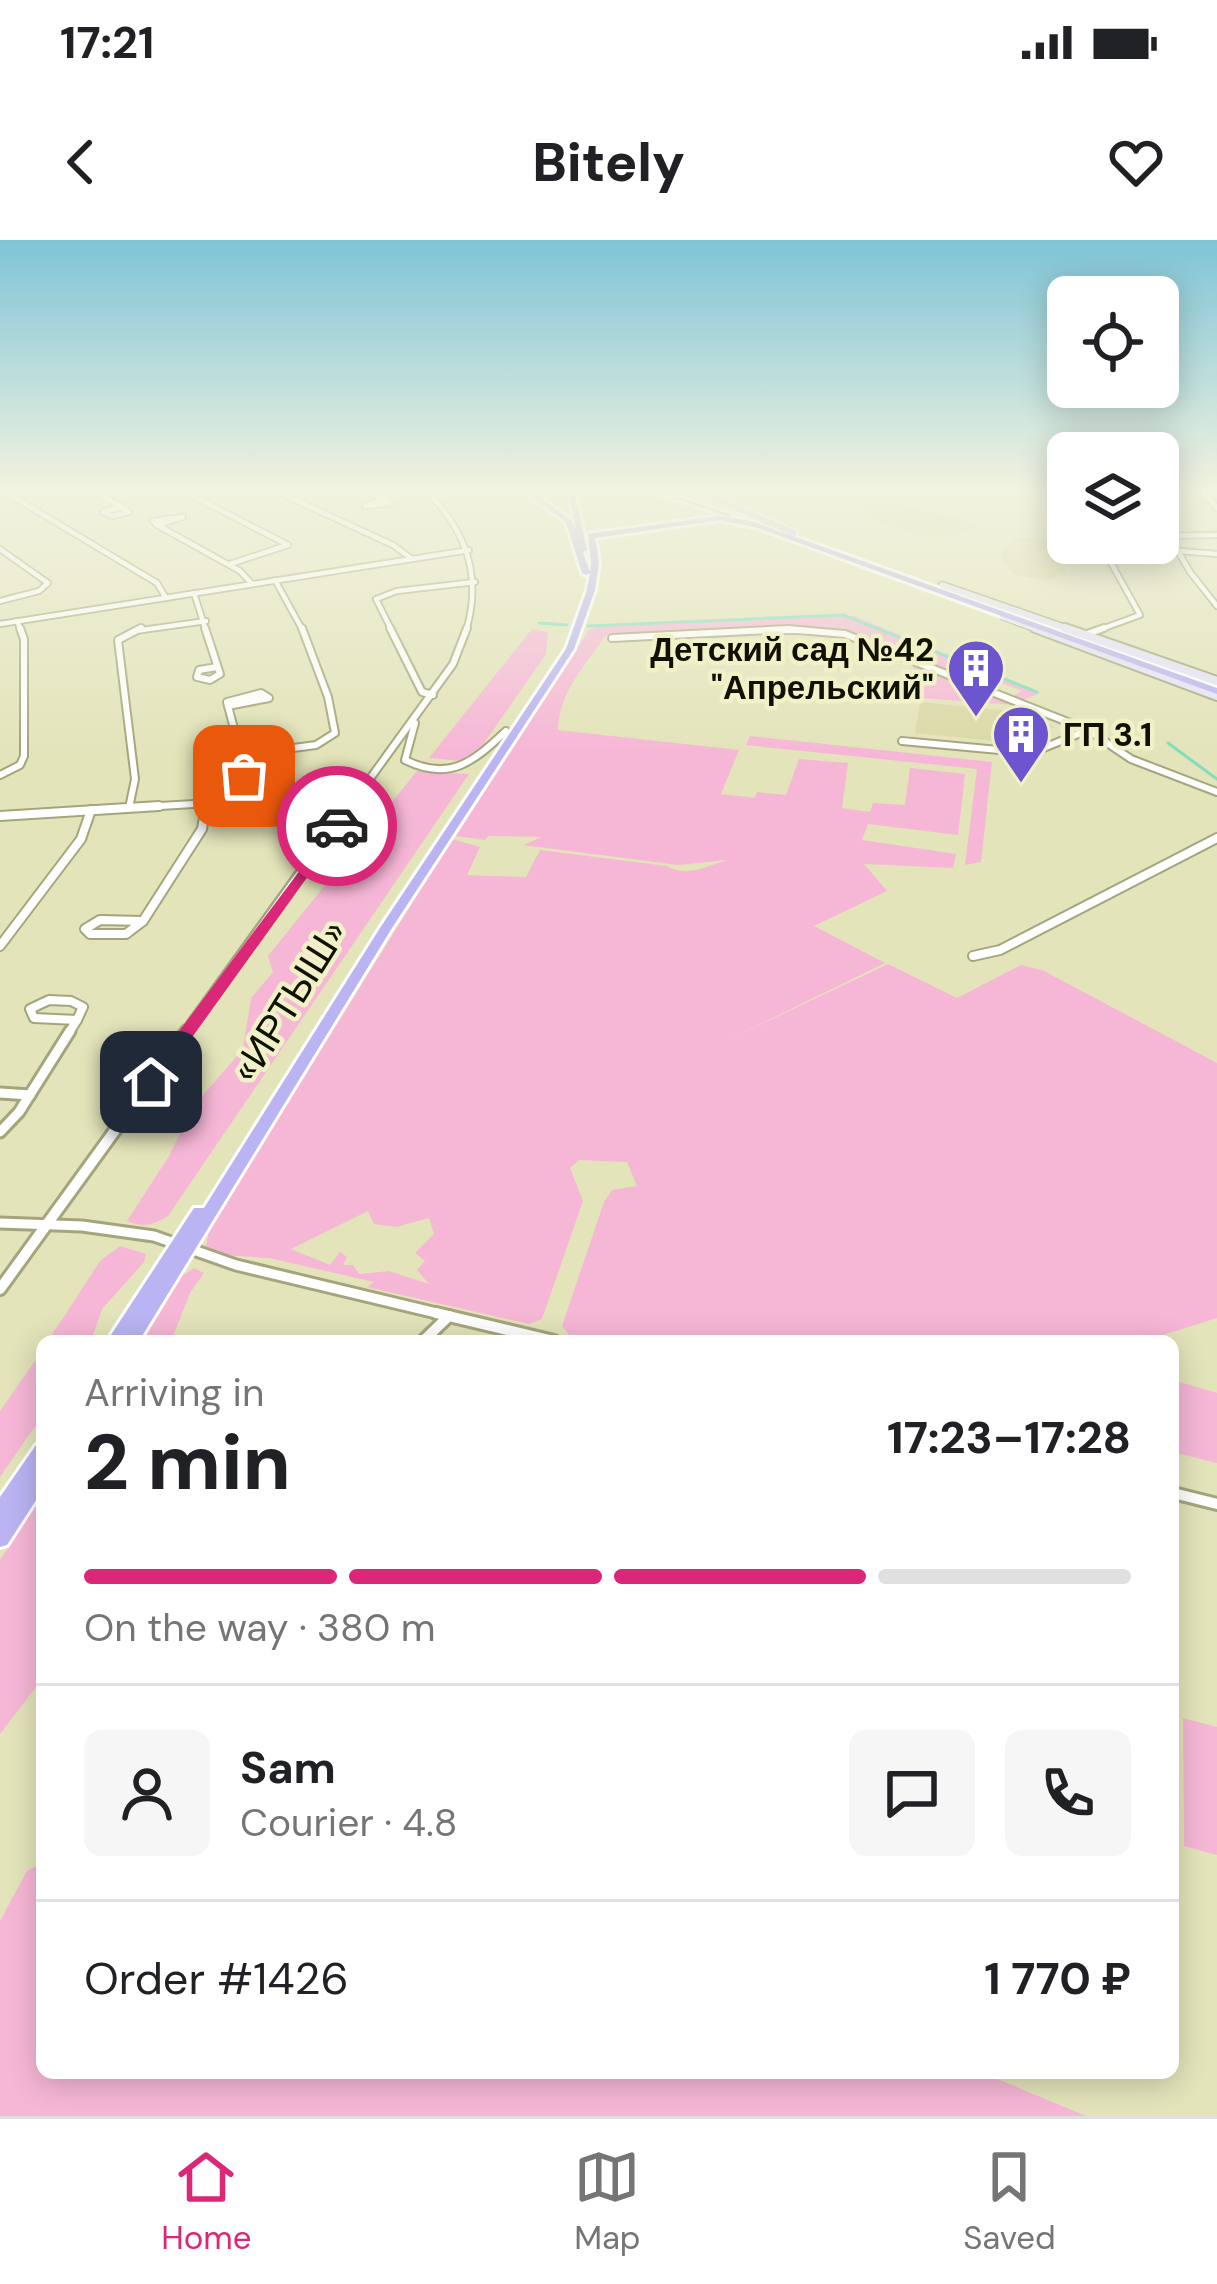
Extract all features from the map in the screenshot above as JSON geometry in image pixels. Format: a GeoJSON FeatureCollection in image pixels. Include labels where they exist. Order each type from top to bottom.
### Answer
{"type":"FeatureCollection","features":[{"type":"Feature","properties":{"kind":"highway","name":"«ИРТЫШ»"},"geometry":{"type":"LineString","coordinates":[[133,1335],[183,1248],[574,627],[589,576]]}},
{"type":"Feature","properties":{"kind":"highway","name":"«ИРТЫШ»"},"geometry":{"type":"LineString","coordinates":[[119,1335],[183,1248],[570,650],[589,605],[589,576]]}},
{"type":"Feature","properties":{"kind":"highway"},"geometry":{"type":"LineString","coordinates":[[897,576],[1216,689]]}},
{"type":"Feature","properties":{"kind":"highway"},"geometry":{"type":"LineString","coordinates":[[915,576],[1216,689]]}},
{"type":"Feature","properties":{"kind":"highway"},"geometry":{"type":"LineString","coordinates":[[0,1513],[36,1459]]}},
{"type":"Feature","properties":{"kind":"highway"},"geometry":{"type":"LineString","coordinates":[[0,1539],[36,1484]]}},
{"type":"Feature","properties":{"kind":"main road"},"geometry":{"type":"LineString","coordinates":[[942,585],[1087,634],[1216,689]]}},
{"type":"Feature","properties":{"kind":"street"},"geometry":{"type":"LineString","coordinates":[[0,601],[34,593],[48,584],[36,576]]}},
{"type":"Feature","properties":{"kind":"street"},"geometry":{"type":"LineString","coordinates":[[143,576],[157,584],[166,598]]}},
{"type":"Feature","properties":{"kind":"street"},"geometry":{"type":"LineString","coordinates":[[243,576],[252,584]]}},
{"type":"Feature","properties":{"kind":"street"},"geometry":{"type":"LineString","coordinates":[[0,623],[304,576]]}},
{"type":"Feature","properties":{"kind":"street"},"geometry":{"type":"LineString","coordinates":[[0,1288],[433,695],[467,634],[474,576]]}},
{"type":"Feature","properties":{"kind":"street"},"geometry":{"type":"LineString","coordinates":[[1087,634],[1140,616],[1118,576]]}},
{"type":"Feature","properties":{"kind":"street"},"geometry":{"type":"LineString","coordinates":[[1197,576],[1216,602]]}},
{"type":"Feature","properties":{"kind":"street"},"geometry":{"type":"LineString","coordinates":[[241,755],[316,745],[335,733],[289,599],[275,580]]}},
{"type":"Feature","properties":{"kind":"street"},"geometry":{"type":"LineString","coordinates":[[433,695],[422,692],[376,599],[389,592],[475,582]]}},
{"type":"Feature","properties":{"kind":"street"},"geometry":{"type":"LineString","coordinates":[[194,593],[217,667]]}},
{"type":"Feature","properties":{"kind":"street"},"geometry":{"type":"LineString","coordinates":[[129,808],[135,779],[118,640],[142,627],[206,620]]}},
{"type":"Feature","properties":{"kind":"street"},"geometry":{"type":"LineString","coordinates":[[0,775],[20,764],[24,756],[25,639],[17,621]]}},
{"type":"Feature","properties":{"kind":"street"},"geometry":{"type":"LineString","coordinates":[[612,638],[827,631],[866,640],[1088,730],[1131,758],[1217,792]]}},
{"type":"Feature","properties":{"kind":"street"},"geometry":{"type":"LineString","coordinates":[[228,706],[264,702],[269,697],[227,700],[228,706],[241,755],[241,800]]}},
{"type":"Feature","properties":{"kind":"street"},"geometry":{"type":"LineString","coordinates":[[416,719],[404,760],[441,769],[476,763],[506,731]]}},
{"type":"Feature","properties":{"kind":"street"},"geometry":{"type":"LineString","coordinates":[[902,741],[1031,753],[1088,730]]}},
{"type":"Feature","properties":{"kind":"street"},"geometry":{"type":"LineString","coordinates":[[0,816],[360,794]]}},
{"type":"Feature","properties":{"kind":"street"},"geometry":{"type":"LineString","coordinates":[[143,921],[100,920],[85,929],[95,935],[124,936],[143,921],[202,829],[207,802]]}},
{"type":"Feature","properties":{"kind":"street"},"geometry":{"type":"LineString","coordinates":[[0,946],[81,839],[91,810]]}},
{"type":"Feature","properties":{"kind":"street"},"geometry":{"type":"LineString","coordinates":[[973,956],[1000,950],[1217,838]]}},
{"type":"Feature","properties":{"kind":"street"},"geometry":{"type":"LineString","coordinates":[[0,1132],[30,1095],[77,1020],[83,1006],[77,1001],[44,1001],[29,1012],[40,1018],[77,1020]]}},
{"type":"Feature","properties":{"kind":"street"},"geometry":{"type":"LineString","coordinates":[[0,1093],[30,1095]]}},
{"type":"Feature","properties":{"kind":"street"},"geometry":{"type":"LineString","coordinates":[[0,1223],[154,1236],[183,1248],[529,1335]]}},
{"type":"Feature","properties":{"kind":"street"},"geometry":{"type":"LineString","coordinates":[[429,1335],[449,1316]]}},
{"type":"Feature","properties":{"kind":"street"},"geometry":{"type":"LineString","coordinates":[[1179,1494],[1217,1504]]}},
{"type":"Feature","properties":{"kind":"shaded area"},"geometry":{"type":"Polygon","coordinates":[[[1021,576],[1062,576],[1045,581],[1021,576]]]}},
{"type":"Feature","properties":{"kind":"shaded area"},"geometry":{"type":"Polygon","coordinates":[[[854,616],[1040,693],[1020,701],[1012,697],[1022,691],[1001,683],[988,688],[869,638],[829,629],[785,626],[606,635],[568,691],[558,730],[739,750],[721,794],[755,798],[757,792],[786,795],[799,759],[848,763],[842,808],[870,812],[873,803],[905,805],[910,768],[965,774],[958,835],[868,824],[862,840],[956,854],[953,868],[864,864],[887,891],[814,926],[885,963],[732,1038],[888,964],[957,998],[1021,965],[1044,971],[1217,1063],[1217,1318],[1163,1335],[569,1335],[562,1326],[604,1202],[612,1190],[637,1186],[627,1162],[579,1160],[570,1168],[583,1201],[542,1319],[529,1324],[367,1287],[374,1282],[269,1258],[224,1255],[206,1247],[209,1230],[452,839],[480,847],[467,875],[526,877],[540,850],[681,871],[727,860],[678,865],[523,845],[542,837],[488,836],[485,840],[456,836],[589,630],[600,625],[854,616]],[[368,1211],[291,1249],[330,1265],[340,1252],[347,1257],[343,1265],[353,1265],[359,1274],[389,1271],[429,1284],[417,1270],[425,1261],[415,1253],[434,1234],[429,1218],[396,1227],[374,1224],[368,1211]]]}},
{"type":"Feature","properties":{"kind":"shaded area"},"geometry":{"type":"Polygon","coordinates":[[[532,629],[548,632],[546,654],[471,762],[429,758],[532,629]]]}},
{"type":"Feature","properties":{"kind":"shaded area"},"geometry":{"type":"Polygon","coordinates":[[[914,665],[1015,705],[920,698],[924,676],[913,671],[914,665]]]}},
{"type":"Feature","properties":{"kind":"shaded area"},"geometry":{"type":"Polygon","coordinates":[[[920,702],[1021,712],[1055,727],[1017,743],[915,733],[920,702]]]}},
{"type":"Feature","properties":{"kind":"shaded area"},"geometry":{"type":"Polygon","coordinates":[[[750,736],[992,762],[981,862],[965,865],[977,769],[746,745],[750,736]]]}},
{"type":"Feature","properties":{"kind":"shaded area"},"geometry":{"type":"Polygon","coordinates":[[[417,771],[469,774],[168,1216],[148,1224],[127,1221],[169,1156],[193,1107],[243,1049],[251,998],[273,972],[268,956],[417,771]]]}},
{"type":"Feature","properties":{"kind":"shaded area"},"geometry":{"type":"Polygon","coordinates":[[[120,1246],[146,1254],[102,1309],[93,1335],[52,1335],[100,1261],[120,1246]]]}},
{"type":"Feature","properties":{"kind":"shaded area"},"geometry":{"type":"Polygon","coordinates":[[[194,1268],[204,1273],[190,1293],[173,1335],[147,1335],[181,1277],[194,1268]]]}},
{"type":"Feature","properties":{"kind":"shaded area"},"geometry":{"type":"Polygon","coordinates":[[[36,1360],[36,1425],[0,1477],[0,1411],[36,1360]]]}},
{"type":"Feature","properties":{"kind":"shaded area"},"geometry":{"type":"Polygon","coordinates":[[[1179,1382],[1217,1393],[1217,1463],[1179,1454],[1179,1382]]]}},
{"type":"Feature","properties":{"kind":"shaded area"},"geometry":{"type":"Polygon","coordinates":[[[36,1504],[36,1687],[0,1734],[0,1560],[36,1504]]]}},
{"type":"Feature","properties":{"kind":"shaded area"},"geometry":{"type":"Polygon","coordinates":[[[1183,1718],[1217,1727],[1217,1855],[1184,1846],[1183,1718]]]}},
{"type":"Feature","properties":{"kind":"shaded area"},"geometry":{"type":"Polygon","coordinates":[[[36,1866],[36,2079],[997,2079],[1086,2116],[0,2116],[0,1921],[27,1871],[36,1866]]]}},
{"type":"Feature","properties":{"kind":"waterway"},"geometry":{"type":"LineString","coordinates":[[588,626],[843,615],[1037,692]]}},
{"type":"Feature","properties":{"kind":"waterway"},"geometry":{"type":"LineString","coordinates":[[539,623],[567,625]]}},
{"type":"Feature","properties":{"kind":"waterway"},"geometry":{"type":"LineString","coordinates":[[1168,743],[1217,779]]}},
{"type":"Feature","properties":{"kind":"way so far"},"geometry":{"type":"LineString","coordinates":[[244,776],[241,800],[360,794],[337,826]]}},
{"type":"Feature","properties":{"kind":"place","name":"Детский сад №42 \"Апрельский\""},"geometry":{"type":"Point","coordinates":[976,719]}},
{"type":"Feature","properties":{"kind":"place","name":"ГП 3.1"},"geometry":{"type":"Point","coordinates":[1021,785]}},
{"type":"Feature","properties":{"kind":"route"},"geometry":{"type":"LineString","coordinates":[[151,1082],[337,826]]}}]}
